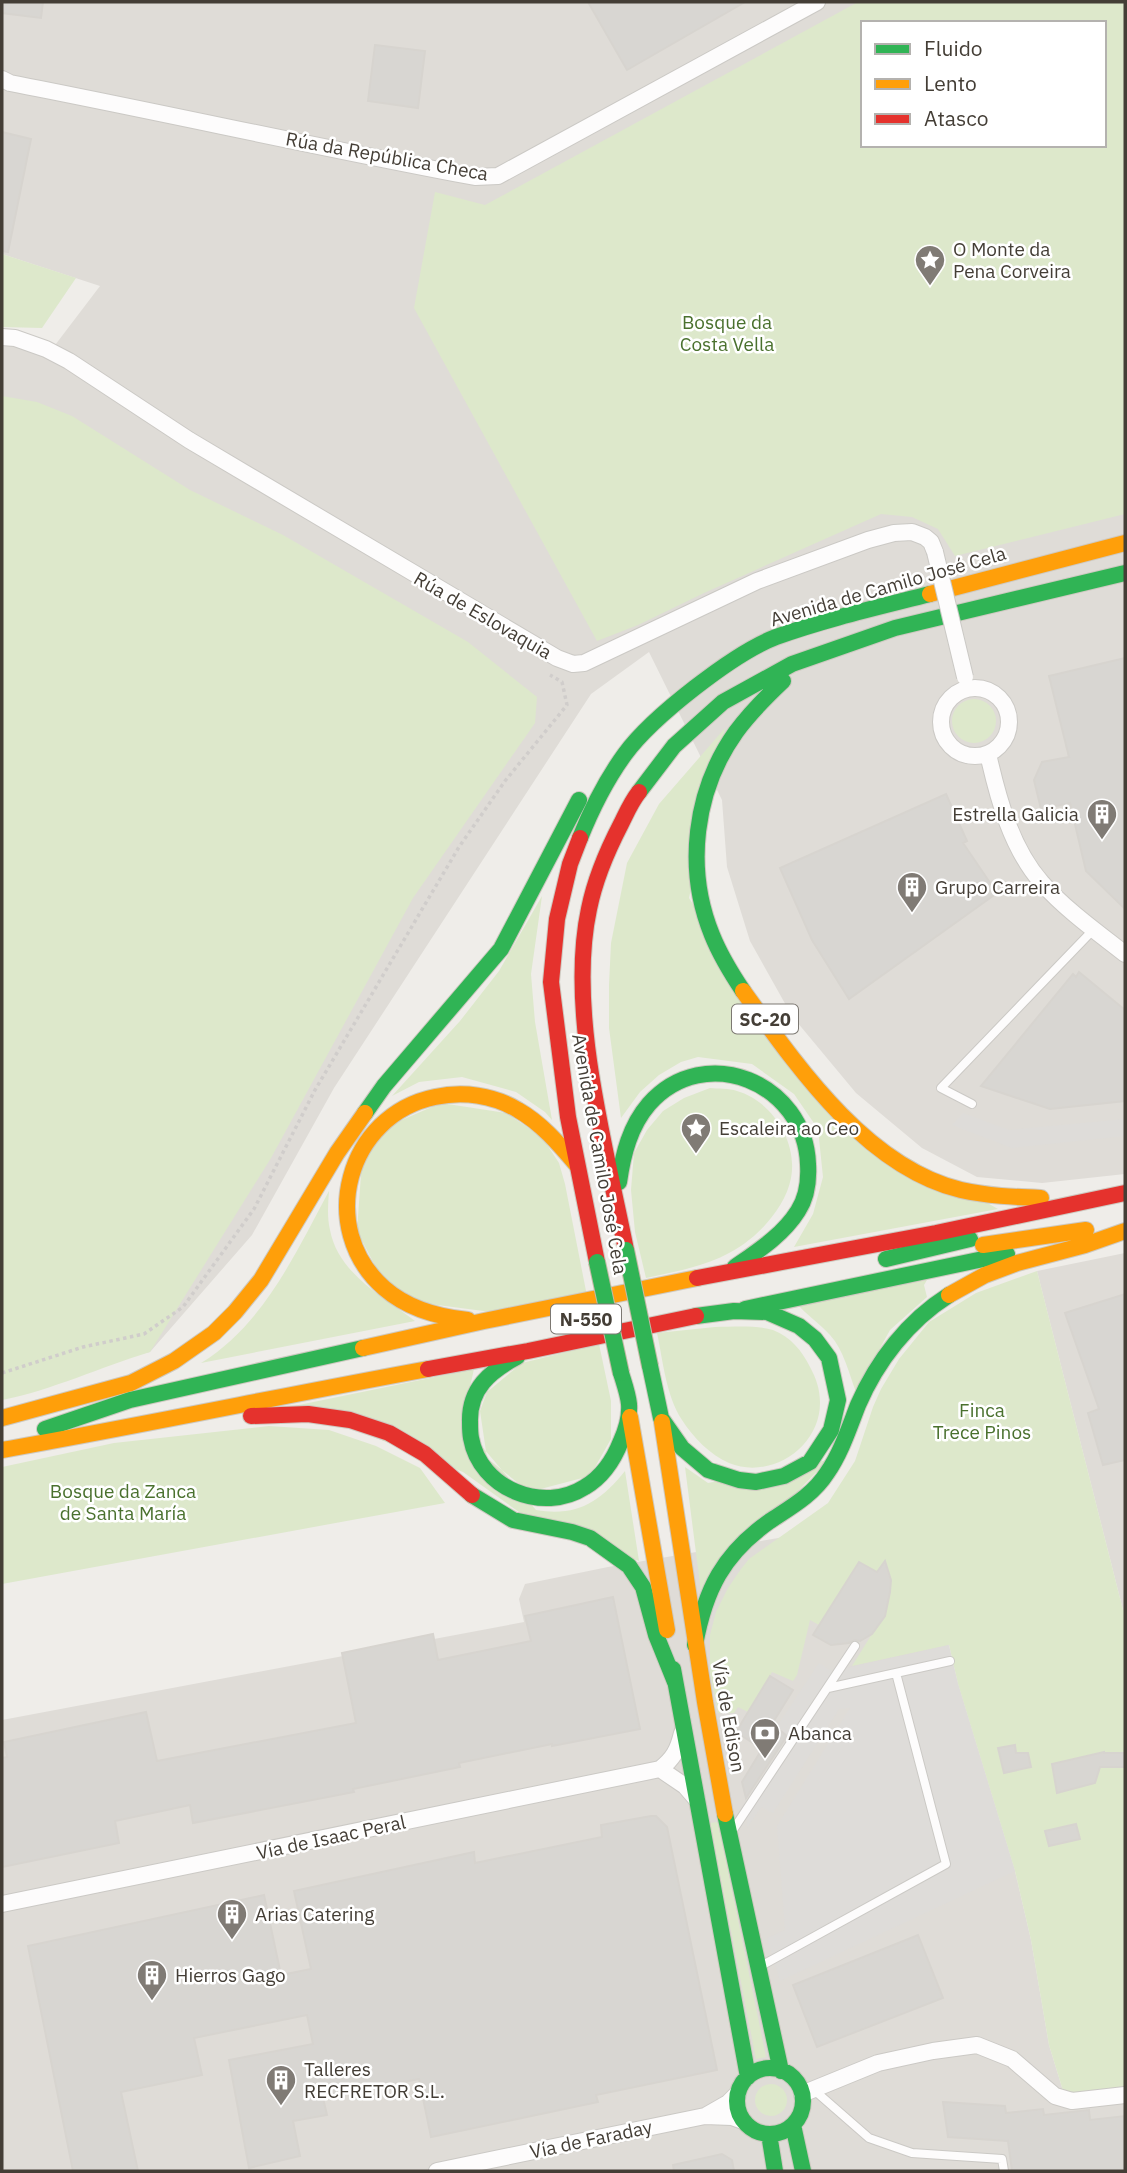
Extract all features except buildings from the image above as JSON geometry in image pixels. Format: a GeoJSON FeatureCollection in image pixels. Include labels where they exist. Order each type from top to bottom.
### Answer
{"type":"FeatureCollection","features":[{"type":"Feature","properties":{"kind":"main road","name":"Avenida de Camilo José Cela"},"geometry":{"type":"LineString","coordinates":[[629,1406],[568,1117],[551,982],[557,919],[570,864],[594,804],[626,752],[667,710],[744,654],[774,638],[841,617],[1125,543]]}},
{"type":"Feature","properties":{"kind":"main road","name":"Avenida de Camilo José Cela"},"geometry":{"type":"LineString","coordinates":[[650,1366],[594,1088],[584,1014],[583,964],[589,909],[607,851],[636,795],[674,746],[723,702],[792,664],[895,628],[1125,573]]}},
{"type":"Feature","properties":{"kind":"main road","name":"SC-20"},"geometry":{"type":"LineString","coordinates":[[792,664],[783,681],[760,702],[721,755],[703,802],[697,827],[697,880],[711,933],[722,956],[765,1020],[824,1096],[846,1121],[872,1144],[902,1165],[952,1187],[999,1198],[1096,1198]]}},
{"type":"Feature","properties":{"kind":"main road"},"geometry":{"type":"LineString","coordinates":[[2,1418],[131,1383],[174,1361],[214,1333],[235,1312],[261,1280],[337,1153],[384,1086],[452,1010],[501,949],[573,810],[599,768],[626,752]]}},
{"type":"Feature","properties":{"kind":"main road"},"geometry":{"type":"LineString","coordinates":[[618,1203],[621,1164],[628,1138],[638,1118],[665,1089],[687,1078],[712,1073],[736,1075],[757,1083],[783,1103],[802,1130],[808,1151],[806,1193],[797,1213],[778,1236],[726,1272]]}},
{"type":"Feature","properties":{"kind":"main road"},"geometry":{"type":"LineString","coordinates":[[484,1321],[448,1319],[417,1310],[391,1295],[372,1277],[357,1254],[347,1227],[345,1199],[351,1171],[363,1146],[380,1124],[406,1105],[431,1097],[460,1093],[488,1097],[513,1107],[540,1123],[578,1167]]}},
{"type":"Feature","properties":{"kind":"main road"},"geometry":{"type":"LineString","coordinates":[[43,1430],[130,1400],[484,1321],[936,1233],[1125,1193]]}},
{"type":"Feature","properties":{"kind":"main road"},"geometry":{"type":"LineString","coordinates":[[1122,1230],[879,1261],[1125,1202]]}},
{"type":"Feature","properties":{"kind":"main road"},"geometry":{"type":"LineString","coordinates":[[2,1450],[528,1351],[693,1316],[734,1311],[1122,1230]]}},
{"type":"Feature","properties":{"kind":"main road"},"geometry":{"type":"LineString","coordinates":[[695,1645],[706,1595],[719,1570],[744,1541],[808,1496],[820,1482],[842,1446],[869,1382],[901,1333],[918,1316],[966,1284],[1009,1265],[1085,1245],[1122,1230]]}},
{"type":"Feature","properties":{"kind":"main road","name":"N-550"},"geometry":{"type":"LineString","coordinates":[[587,1319],[655,1306]]}},
{"type":"Feature","properties":{"kind":"main road"},"geometry":{"type":"LineString","coordinates":[[661,1418],[682,1448],[708,1470],[739,1480],[756,1482],[796,1471],[810,1462],[821,1448],[831,1430],[838,1400],[829,1358],[815,1339],[799,1326],[767,1312],[734,1311]]}},
{"type":"Feature","properties":{"kind":"main road"},"geometry":{"type":"LineString","coordinates":[[528,1351],[496,1368],[480,1385],[471,1404],[468,1425],[472,1447],[481,1464],[505,1488],[522,1496],[545,1500],[571,1495],[597,1480],[614,1459],[623,1435],[629,1406]]}},
{"type":"Feature","properties":{"kind":"main road","name":"Vía de Edison"},"geometry":{"type":"LineString","coordinates":[[650,1366],[676,1504],[695,1645],[721,1796],[781,2071]]}},
{"type":"Feature","properties":{"kind":"main road"},"geometry":{"type":"LineString","coordinates":[[2,1441],[43,1430],[341,1369]]}},
{"type":"Feature","properties":{"kind":"main road"},"geometry":{"type":"LineString","coordinates":[[629,1406],[675,1682],[748,2077]]}},
{"type":"Feature","properties":{"kind":"main road"},"geometry":{"type":"LineString","coordinates":[[154,1423],[308,1414],[350,1420],[389,1433],[425,1454],[466,1491],[513,1520],[590,1538],[629,1566],[643,1587],[656,1635],[675,1682]]}},
{"type":"Feature","properties":{"kind":"main road"},"geometry":{"type":"LineString","coordinates":[[764,2069],[781,2071],[791,2076],[808,2092],[800,2116],[793,2125],[778,2134],[759,2133],[743,2121],[737,2103],[738,2093],[748,2077],[764,2069]]}},
{"type":"Feature","properties":{"kind":"main road"},"geometry":{"type":"LineString","coordinates":[[793,2125],[803,2171]]}},
{"type":"Feature","properties":{"kind":"main road"},"geometry":{"type":"LineString","coordinates":[[769,2134],[776,2168]]}},
{"type":"Feature","properties":{"kind":"street","name":"Rúa da República Checa"},"geometry":{"type":"LineString","coordinates":[[2,79],[10,83],[356,154],[475,177],[498,176],[817,2]]}},
{"type":"Feature","properties":{"kind":"street","name":"Rúa de Eslovaquia"},"geometry":{"type":"LineString","coordinates":[[2,337],[15,338],[46,349],[69,361],[189,440],[545,651],[573,664],[584,663],[757,581],[868,540],[894,533],[912,532],[931,542],[935,552],[966,683]]}},
{"type":"Feature","properties":{"kind":"street"},"geometry":{"type":"LineString","coordinates":[[966,683],[998,697],[1009,717],[1005,739],[988,754],[966,755],[956,750],[943,733],[943,710],[966,683]]}},
{"type":"Feature","properties":{"kind":"street"},"geometry":{"type":"LineString","coordinates":[[988,754],[1009,829],[1023,856],[1042,883],[1125,954]]}},
{"type":"Feature","properties":{"kind":"street"},"geometry":{"type":"LineString","coordinates":[[684,1724],[677,1752],[671,1761],[660,1769],[685,1786],[696,1800]]}},
{"type":"Feature","properties":{"kind":"street","name":"Vía de Isaac Peral"},"geometry":{"type":"LineString","coordinates":[[2,1904],[660,1769]]}},
{"type":"Feature","properties":{"kind":"street"},"geometry":{"type":"LineString","coordinates":[[808,2092],[878,2063],[976,2045],[1013,2059],[1055,2096],[1072,2101],[1125,2095]]}},
{"type":"Feature","properties":{"kind":"street","name":"Vía de Faraday"},"geometry":{"type":"LineString","coordinates":[[705,2116],[728,2103],[738,2093]]}},
{"type":"Feature","properties":{"kind":"street","name":"Vía de Faraday"},"geometry":{"type":"LineString","coordinates":[[436,2171],[705,2116],[732,2117],[743,2121]]}},
{"type":"Feature","properties":{"kind":"lane"},"geometry":{"type":"LineString","coordinates":[[972,1104],[942,1088],[1094,929]]}},
{"type":"Feature","properties":{"kind":"lane"},"geometry":{"type":"LineString","coordinates":[[730,1834],[855,1646]]}},
{"type":"Feature","properties":{"kind":"lane"},"geometry":{"type":"LineString","coordinates":[[828,1688],[950,1661]]}},
{"type":"Feature","properties":{"kind":"lane"},"geometry":{"type":"LineString","coordinates":[[759,1967],[946,1864],[895,1673]]}},
{"type":"Feature","properties":{"kind":"lane"},"geometry":{"type":"LineString","coordinates":[[808,2092],[869,2138],[912,2153],[1002,2159],[1004,2171]]}},
{"type":"Feature","properties":{"kind":"path"},"geometry":{"type":"LineString","coordinates":[[2,1373],[83,1347],[144,1334],[183,1307],[254,1209],[315,1090],[459,847],[505,781],[567,705],[562,682],[541,668]]}},
{"type":"Feature","properties":{"kind":"shaded area"},"geometry":{"type":"Polygon","coordinates":[[[2,2],[1125,2],[1125,1174],[1042,1183],[977,1177],[922,1148],[856,1093],[792,1016],[750,941],[727,867],[722,800],[649,652],[591,694],[334,1088],[252,1235],[150,1352],[2,1388],[2,345],[14,346],[46,357],[100,286],[2,254],[2,2]]]}},
{"type":"Feature","properties":{"kind":"shaded area"},"geometry":{"type":"Polygon","coordinates":[[[963,1113],[1009,1130],[1125,1119],[1125,1136],[1012,1148],[952,1125],[963,1113]]]}},
{"type":"Feature","properties":{"kind":"shaded area"},"geometry":{"type":"Polygon","coordinates":[[[1125,1253],[1125,1610],[1123,1610],[1037,1271],[1125,1253]]]}},
{"type":"Feature","properties":{"kind":"shaded area"},"geometry":{"type":"Polygon","coordinates":[[[914,1515],[958,1684],[1015,1871],[1031,1940],[1049,2045],[1064,2094],[1125,2102],[1125,2171],[2,2171],[2,1720],[524,1622],[519,1599],[525,1584],[608,1567],[914,1515]]]}},
{"type":"Feature","properties":{"kind":"shaded area"},"geometry":{"type":"Polygon","coordinates":[[[949,1645],[958,1684],[1015,1871],[780,1981],[767,1938],[785,1930],[777,1826],[850,1708],[839,1709],[773,1813],[761,1807],[747,1828],[747,1801],[789,1739],[776,1728],[819,1663],[832,1671],[949,1645]]]}},
{"type":"Feature","properties":{"kind":"green space","name":"Bosque da Costa Vella"},"geometry":{"type":"Polygon","coordinates":[[[858,2],[1125,2],[1125,514],[955,556],[938,529],[912,517],[881,514],[638,625],[597,641],[414,308],[435,192],[485,205],[858,2]]]}},
{"type":"Feature","properties":{"kind":"green space"},"geometry":{"type":"Polygon","coordinates":[[[2,254],[76,278],[42,328],[2,327],[2,254]]]}},
{"type":"Feature","properties":{"kind":"green space"},"geometry":{"type":"Polygon","coordinates":[[[2,396],[37,402],[72,416],[190,490],[283,535],[468,642],[537,697],[535,723],[413,898],[271,1158],[150,1352],[40,1390],[2,1400],[2,396]]]}},
{"type":"Feature","properties":{"kind":"green space"},"geometry":{"type":"Polygon","coordinates":[[[974,699],[989,706],[996,721],[989,736],[974,743],[959,736],[952,721],[959,706],[974,699]]]}},
{"type":"Feature","properties":{"kind":"green space"},"geometry":{"type":"Polygon","coordinates":[[[725,728],[689,898],[826,1111],[998,1209],[794,1247],[813,1214],[823,1177],[818,1129],[794,1094],[752,1064],[698,1057],[681,1062],[659,1075],[640,1092],[621,1118],[609,1028],[609,985],[611,943],[627,863],[659,804],[725,728]]]}},
{"type":"Feature","properties":{"kind":"green space"},"geometry":{"type":"Polygon","coordinates":[[[542,896],[531,974],[535,1022],[552,1120],[516,1092],[462,1077],[419,1082],[392,1096],[460,1021],[499,971],[542,896]]]}},
{"type":"Feature","properties":{"kind":"green space"},"geometry":{"type":"Polygon","coordinates":[[[710,1088],[734,1090],[750,1096],[771,1113],[786,1137],[790,1151],[792,1164],[789,1186],[772,1217],[742,1245],[703,1264],[646,1278],[635,1232],[631,1190],[634,1153],[647,1130],[663,1111],[684,1098],[710,1088]]]}},
{"type":"Feature","properties":{"kind":"green space"},"geometry":{"type":"Polygon","coordinates":[[[441,1103],[506,1113],[542,1137],[559,1163],[565,1184],[587,1296],[499,1313],[422,1303],[383,1281],[357,1231],[362,1160],[381,1129],[441,1103]]]}},
{"type":"Feature","properties":{"kind":"green space"},"geometry":{"type":"Polygon","coordinates":[[[329,1191],[329,1225],[342,1259],[363,1282],[415,1321],[201,1363],[243,1329],[260,1308],[290,1263],[329,1191]]]}},
{"type":"Feature","properties":{"kind":"green space","name":"Finca Trece Pinos"},"geometry":{"type":"Polygon","coordinates":[[[1037,1271],[1125,1610],[1125,2089],[1064,2094],[1049,2045],[1031,1940],[1015,1871],[958,1684],[949,1645],[852,1666],[872,1634],[885,1562],[877,1572],[859,1562],[819,1625],[810,1620],[797,1675],[793,1681],[772,1672],[748,1712],[738,1707],[734,1713],[718,1713],[710,1673],[710,1635],[716,1612],[728,1588],[749,1559],[828,1503],[855,1461],[881,1389],[899,1359],[929,1322],[976,1293],[1037,1271]]]}},
{"type":"Feature","properties":{"kind":"green space"},"geometry":{"type":"Polygon","coordinates":[[[927,1280],[924,1285],[927,1297],[890,1330],[856,1392],[835,1341],[797,1304],[927,1280]]]}},
{"type":"Feature","properties":{"kind":"green space"},"geometry":{"type":"Polygon","coordinates":[[[715,1327],[773,1330],[791,1341],[807,1361],[818,1388],[818,1419],[812,1434],[790,1456],[761,1467],[729,1463],[702,1445],[682,1420],[669,1389],[657,1333],[715,1327]]]}},
{"type":"Feature","properties":{"kind":"green space"},"geometry":{"type":"Polygon","coordinates":[[[599,1344],[611,1401],[611,1439],[590,1476],[529,1492],[487,1458],[480,1411],[487,1392],[522,1363],[599,1344]]]}},
{"type":"Feature","properties":{"kind":"green space"},"geometry":{"type":"Polygon","coordinates":[[[474,1369],[462,1423],[536,1510],[564,1511],[586,1505],[597,1499],[625,1471],[639,1561],[519,1512],[463,1472],[294,1406],[474,1369]]]}},
{"type":"Feature","properties":{"kind":"green space","name":"Bosque da Zanca de Santa María"},"geometry":{"type":"Polygon","coordinates":[[[269,1426],[329,1430],[376,1446],[420,1468],[445,1503],[2,1584],[2,1467],[114,1443],[269,1426]]]}},
{"type":"Feature","properties":{"kind":"green space"},"geometry":{"type":"Polygon","coordinates":[[[828,1460],[701,1592],[685,1467],[708,1483],[828,1460]]]}},
{"type":"Feature","properties":{"kind":"green space"},"geometry":{"type":"Polygon","coordinates":[[[718,1822],[766,2057],[756,2059],[710,1823],[718,1822]]]}},
{"type":"Feature","properties":{"kind":"green space"},"geometry":{"type":"Polygon","coordinates":[[[771,2084],[782,2089],[787,2100],[782,2111],[771,2116],[760,2111],[755,2100],[760,2089],[771,2084]]]}},
{"type":"Feature","properties":{"kind":"traffic: fast"},"geometry":{"type":"LineString","coordinates":[[639,792],[674,746],[723,702],[792,664],[895,628],[1125,573]]}},
{"type":"Feature","properties":{"kind":"traffic: fast"},"geometry":{"type":"LineString","coordinates":[[580,838],[600,794],[625,754],[654,722],[717,671],[776,637],[930,594]]}},
{"type":"Feature","properties":{"kind":"traffic: fast"},"geometry":{"type":"LineString","coordinates":[[743,991],[719,950],[704,910],[698,884],[698,831],[711,779],[722,755],[747,718],[783,681]]}},
{"type":"Feature","properties":{"kind":"traffic: fast"},"geometry":{"type":"LineString","coordinates":[[365,1113],[384,1086],[501,949],[579,800]]}},
{"type":"Feature","properties":{"kind":"traffic: fast"},"geometry":{"type":"LineString","coordinates":[[619,1182],[632,1131],[649,1104],[672,1085],[697,1075],[723,1074],[748,1080],[771,1093],[790,1112],[803,1136],[808,1164],[807,1188],[801,1206],[785,1228],[735,1267]]}},
{"type":"Feature","properties":{"kind":"traffic: fast"},"geometry":{"type":"LineString","coordinates":[[886,1259],[970,1239]]}},
{"type":"Feature","properties":{"kind":"traffic: fast"},"geometry":{"type":"LineString","coordinates":[[626,1250],[650,1366]]}},
{"type":"Feature","properties":{"kind":"traffic: fast"},"geometry":{"type":"LineString","coordinates":[[745,1309],[1007,1254]]}},
{"type":"Feature","properties":{"kind":"traffic: fast"},"geometry":{"type":"LineString","coordinates":[[597,1262],[621,1373]]}},
{"type":"Feature","properties":{"kind":"traffic: fast"},"geometry":{"type":"LineString","coordinates":[[695,1645],[704,1607],[728,1560],[754,1534],[801,1500],[821,1481],[832,1465],[858,1405],[884,1358],[920,1317],[949,1295]]}},
{"type":"Feature","properties":{"kind":"traffic: fast"},"geometry":{"type":"LineString","coordinates":[[650,1366],[661,1418],[682,1448],[708,1470],[739,1480],[756,1482],[784,1476],[810,1462],[831,1430],[838,1400],[829,1358],[815,1339],[799,1326],[767,1312],[734,1311],[696,1316]]}},
{"type":"Feature","properties":{"kind":"traffic: fast"},"geometry":{"type":"LineString","coordinates":[[45,1429],[130,1400],[363,1348]]}},
{"type":"Feature","properties":{"kind":"traffic: fast"},"geometry":{"type":"LineString","coordinates":[[517,1357],[498,1368],[477,1391],[471,1410],[470,1434],[477,1456],[487,1471],[500,1483],[533,1497],[568,1495],[591,1483],[607,1467],[618,1448],[628,1419],[628,1400],[621,1373]]}},
{"type":"Feature","properties":{"kind":"traffic: fast"},"geometry":{"type":"LineString","coordinates":[[472,1495],[513,1520],[590,1538],[629,1566],[643,1587],[656,1635],[675,1682]]}},
{"type":"Feature","properties":{"kind":"traffic: fast"},"geometry":{"type":"LineString","coordinates":[[673,1669],[748,2077]]}},
{"type":"Feature","properties":{"kind":"traffic: fast"},"geometry":{"type":"LineString","coordinates":[[725,1814],[781,2071]]}},
{"type":"Feature","properties":{"kind":"traffic: fast"},"geometry":{"type":"LineString","coordinates":[[770,2068],[783,2071],[793,2078],[800,2088],[803,2101],[800,2114],[793,2124],[783,2131],[770,2134],[757,2131],[747,2124],[740,2114],[737,2101],[740,2088],[747,2078],[757,2071],[770,2068]]}},
{"type":"Feature","properties":{"kind":"traffic: fast"},"geometry":{"type":"LineString","coordinates":[[793,2125],[803,2171]]}},
{"type":"Feature","properties":{"kind":"traffic: fast"},"geometry":{"type":"LineString","coordinates":[[769,2134],[775,2171]]}},
{"type":"Feature","properties":{"kind":"traffic: slow"},"geometry":{"type":"LineString","coordinates":[[930,594],[1125,543]]}},
{"type":"Feature","properties":{"kind":"traffic: slow"},"geometry":{"type":"LineString","coordinates":[[743,991],[811,1081],[865,1137],[894,1160],[927,1178],[961,1190],[1041,1198]]}},
{"type":"Feature","properties":{"kind":"traffic: slow"},"geometry":{"type":"LineString","coordinates":[[468,1320],[446,1317],[413,1307],[384,1288],[363,1263],[351,1235],[347,1206],[351,1177],[362,1150],[380,1126],[405,1108],[435,1097],[456,1094],[488,1098],[526,1115],[549,1134],[576,1164]]}},
{"type":"Feature","properties":{"kind":"traffic: slow"},"geometry":{"type":"LineString","coordinates":[[2,1418],[131,1383],[174,1361],[214,1333],[261,1280],[337,1153],[365,1113]]}},
{"type":"Feature","properties":{"kind":"traffic: slow"},"geometry":{"type":"LineString","coordinates":[[983,1245],[1086,1230]]}},
{"type":"Feature","properties":{"kind":"traffic: slow"},"geometry":{"type":"LineString","coordinates":[[949,1295],[985,1275],[1017,1263],[1125,1231]]}},
{"type":"Feature","properties":{"kind":"traffic: slow"},"geometry":{"type":"LineString","coordinates":[[363,1348],[697,1278]]}},
{"type":"Feature","properties":{"kind":"traffic: slow"},"geometry":{"type":"LineString","coordinates":[[2,1450],[428,1369]]}},
{"type":"Feature","properties":{"kind":"traffic: slow"},"geometry":{"type":"LineString","coordinates":[[630,1417],[667,1630]]}},
{"type":"Feature","properties":{"kind":"traffic: slow"},"geometry":{"type":"LineString","coordinates":[[662,1422],[725,1814]]}},
{"type":"Feature","properties":{"kind":"traffic: jam"},"geometry":{"type":"LineString","coordinates":[[626,1250],[592,1079],[586,1035],[583,949],[589,909],[598,876],[616,834],[639,792]]}},
{"type":"Feature","properties":{"kind":"traffic: jam"},"geometry":{"type":"LineString","coordinates":[[580,838],[570,864],[557,919],[551,982],[568,1117],[597,1262]]}},
{"type":"Feature","properties":{"kind":"traffic: jam"},"geometry":{"type":"LineString","coordinates":[[697,1278],[936,1233],[1125,1193]]}},
{"type":"Feature","properties":{"kind":"traffic: jam"},"geometry":{"type":"LineString","coordinates":[[428,1369],[696,1316]]}},
{"type":"Feature","properties":{"kind":"traffic: jam"},"geometry":{"type":"LineString","coordinates":[[251,1416],[308,1414],[350,1420],[389,1433],[425,1454],[472,1495]]}},
{"type":"Feature","properties":{"kind":"place","name":"O Monte da Pena Corveira"},"geometry":{"type":"Point","coordinates":[930,287]}},
{"type":"Feature","properties":{"kind":"place","name":"Estrella Galicia"},"geometry":{"type":"Point","coordinates":[1102,841]}},
{"type":"Feature","properties":{"kind":"place","name":"Grupo Carreira"},"geometry":{"type":"Point","coordinates":[912,914]}},
{"type":"Feature","properties":{"kind":"place","name":"Escaleira ao Ceo"},"geometry":{"type":"Point","coordinates":[696,1155]}},
{"type":"Feature","properties":{"kind":"place","name":"Abanca"},"geometry":{"type":"Point","coordinates":[765,1760]}},
{"type":"Feature","properties":{"kind":"place","name":"Arias Catering"},"geometry":{"type":"Point","coordinates":[232,1941]}},
{"type":"Feature","properties":{"kind":"place","name":"Hierros Gago"},"geometry":{"type":"Point","coordinates":[152,2002]}},
{"type":"Feature","properties":{"kind":"place","name":"Talleres RECFRETOR S.L."},"geometry":{"type":"Point","coordinates":[281,2107]}}]}
